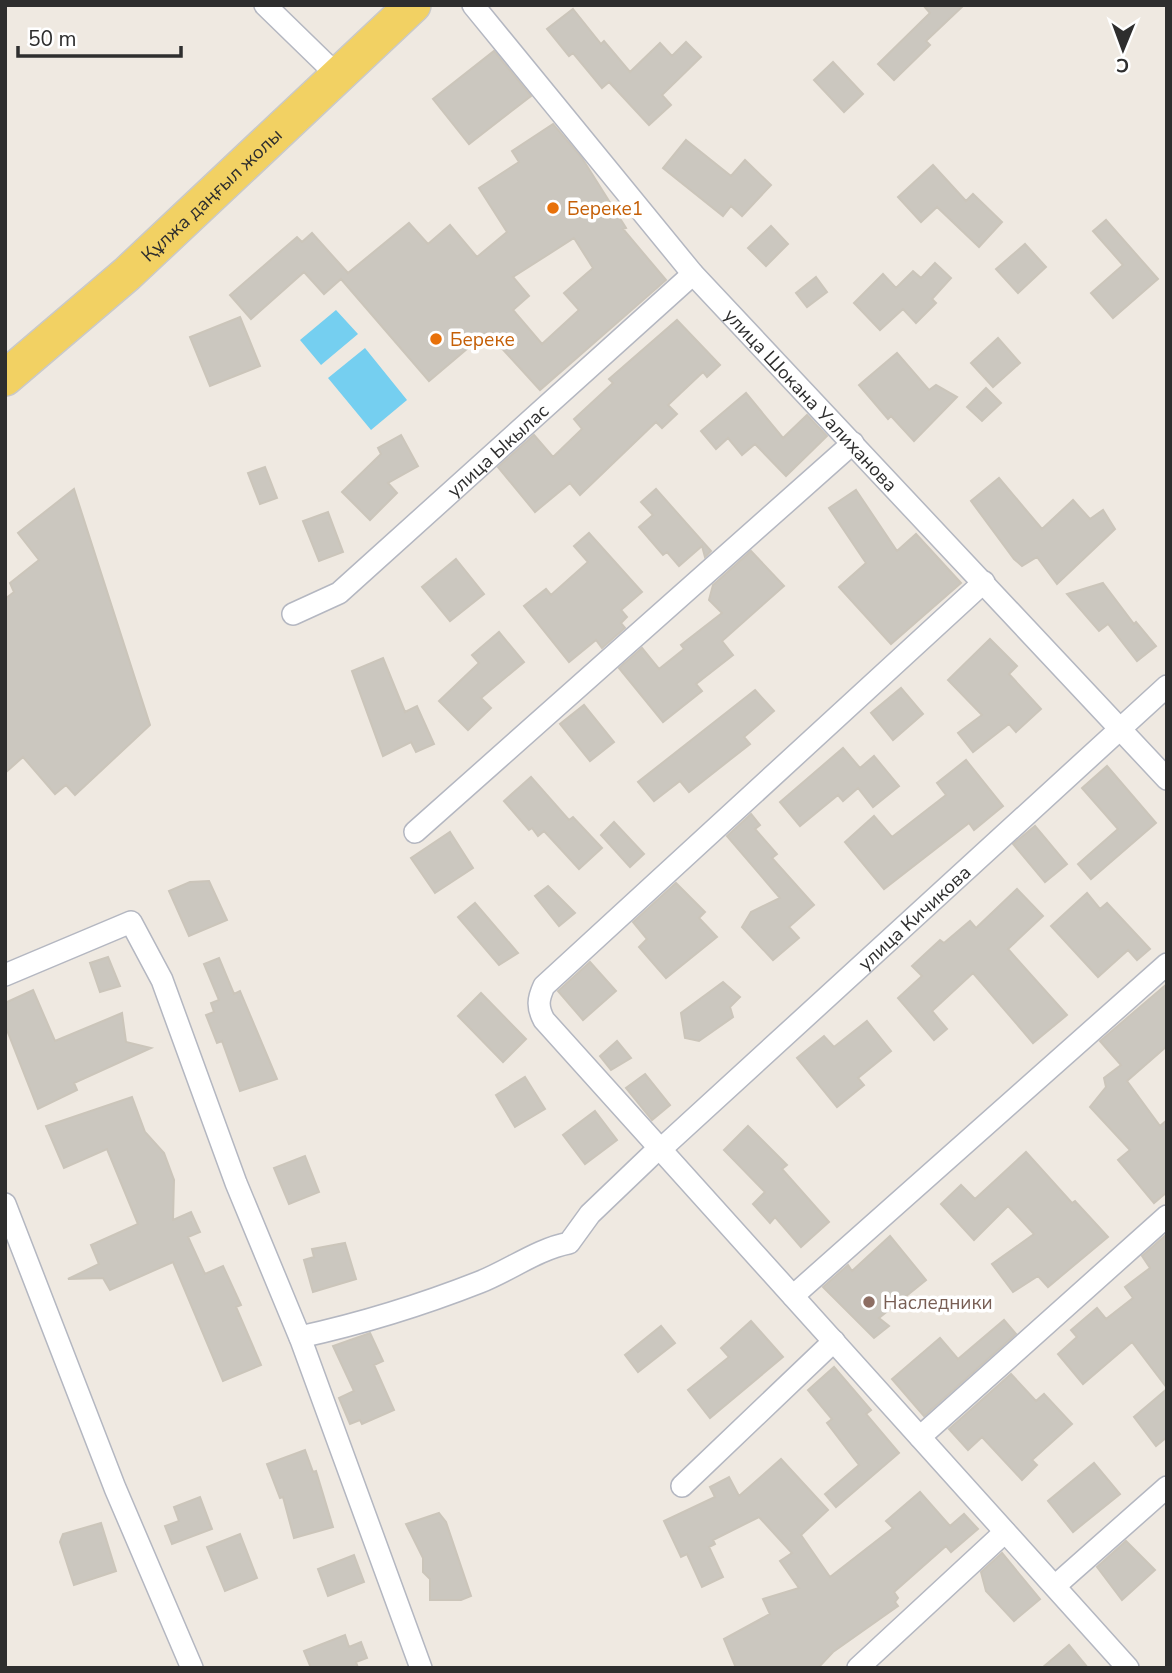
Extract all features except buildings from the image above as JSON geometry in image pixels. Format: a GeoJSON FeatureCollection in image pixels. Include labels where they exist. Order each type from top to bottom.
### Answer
{"type":"FeatureCollection","features":[{"type":"Feature","properties":{"kind":"main road","name":"Құлжа даңғыл жолы"},"geometry":{"type":"LineString","coordinates":[[5,377],[127,274],[413,5]]}},
{"type":"Feature","properties":{"kind":"street"},"geometry":{"type":"LineString","coordinates":[[265,5],[337,75]]}},
{"type":"Feature","properties":{"kind":"street","name":"улица Шокана Уалиханова"},"geometry":{"type":"LineString","coordinates":[[472,5],[693,274],[1167,779]]}},
{"type":"Feature","properties":{"kind":"street","name":"улица Ыкылас"},"geometry":{"type":"LineString","coordinates":[[293,614],[339,593],[693,274]]}},
{"type":"Feature","properties":{"kind":"street"},"geometry":{"type":"LineString","coordinates":[[415,832],[853,443]]}},
{"type":"Feature","properties":{"kind":"street"},"geometry":{"type":"LineString","coordinates":[[984,582],[544,986],[538,998],[544,1020],[1128,1668]]}},
{"type":"Feature","properties":{"kind":"street","name":"улица Кичикова"},"geometry":{"type":"LineString","coordinates":[[299,1337],[378,1320],[483,1281],[555,1246],[569,1243],[590,1214],[660,1148],[1167,686]]}},
{"type":"Feature","properties":{"kind":"street"},"geometry":{"type":"LineString","coordinates":[[5,975],[131,922],[162,980],[232,1172],[299,1337],[421,1668]]}},
{"type":"Feature","properties":{"kind":"street"},"geometry":{"type":"LineString","coordinates":[[793,1296],[1167,964]]}},
{"type":"Feature","properties":{"kind":"street"},"geometry":{"type":"LineString","coordinates":[[5,1204],[115,1488],[192,1668]]}},
{"type":"Feature","properties":{"kind":"street"},"geometry":{"type":"LineString","coordinates":[[920,1437],[1167,1216]]}},
{"type":"Feature","properties":{"kind":"street"},"geometry":{"type":"LineString","coordinates":[[682,1486],[834,1341]]}},
{"type":"Feature","properties":{"kind":"street"},"geometry":{"type":"LineString","coordinates":[[1055,1586],[1167,1487]]}},
{"type":"Feature","properties":{"kind":"street"},"geometry":{"type":"LineString","coordinates":[[858,1668],[1005,1532]]}},
{"type":"Feature","properties":{"kind":"water"},"geometry":{"type":"Polygon","coordinates":[[[336,310],[358,334],[321,365],[300,340],[336,310]]]}},
{"type":"Feature","properties":{"kind":"water"},"geometry":{"type":"Polygon","coordinates":[[[365,348],[407,400],[371,430],[328,378],[365,348]]]}},
{"type":"Feature","properties":{"kind":"place","name":"Береке1"},"geometry":{"type":"Point","coordinates":[553,208]}},
{"type":"Feature","properties":{"kind":"place","name":"Береке"},"geometry":{"type":"Point","coordinates":[436,339]}},
{"type":"Feature","properties":{"kind":"place","name":"Наследники"},"geometry":{"type":"Point","coordinates":[869,1302]}}]}
